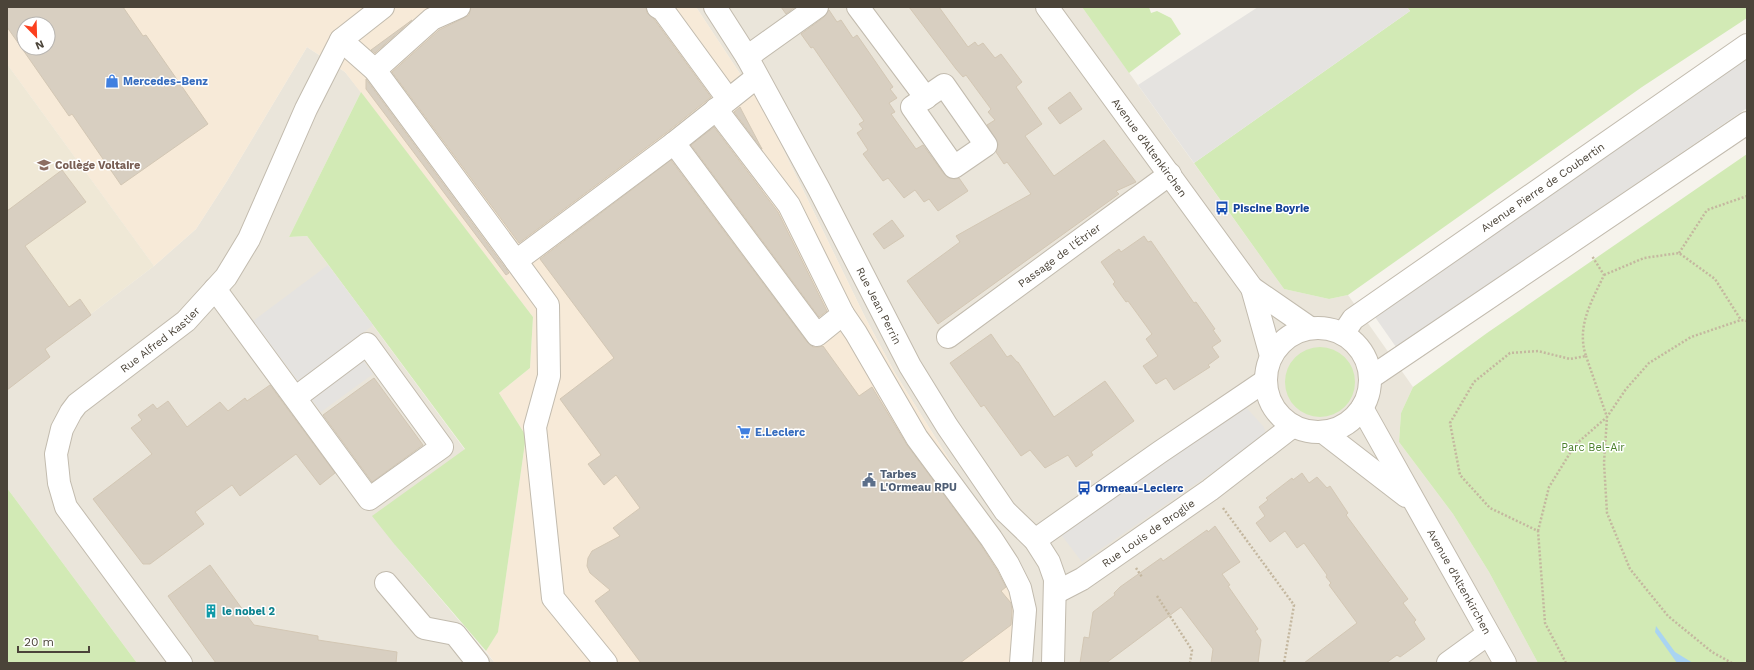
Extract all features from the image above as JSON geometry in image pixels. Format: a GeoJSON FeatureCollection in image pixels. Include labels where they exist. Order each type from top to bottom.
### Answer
{"type":"FeatureCollection","features":[{"type":"Feature","properties":{"kind":"street","name":"Rue Alfred Kastler"},"geometry":{"type":"LineString","coordinates":[[181,663],[66,507],[59,483],[56,454],[62,429],[77,404],[186,321],[226,277],[249,238],[306,109],[341,40],[383,7]]}},
{"type":"Feature","properties":{"kind":"street"},"geometry":{"type":"LineString","coordinates":[[375,70],[432,19],[459,7]]}},
{"type":"Feature","properties":{"kind":"street"},"geometry":{"type":"LineString","coordinates":[[658,7],[663,10],[722,104],[789,206],[843,314],[917,438],[991,538],[1008,564],[1020,588],[1025,610],[1018,661]]}},
{"type":"Feature","properties":{"kind":"street","name":"Rue Jean Perrin"},"geometry":{"type":"LineString","coordinates":[[715,7],[746,57],[819,189],[910,366],[947,426],[1005,511],[1035,540],[1049,562],[1055,579],[1056,593]]}},
{"type":"Feature","properties":{"kind":"street"},"geometry":{"type":"LineString","coordinates":[[746,57],[817,7]]}},
{"type":"Feature","properties":{"kind":"street"},"geometry":{"type":"LineString","coordinates":[[858,7],[926,98]]}},
{"type":"Feature","properties":{"kind":"street","name":"Avenue d'Altenkirchen"},"geometry":{"type":"LineString","coordinates":[[1047,7],[1252,288],[1310,328]]}},
{"type":"Feature","properties":{"kind":"street"},"geometry":{"type":"LineString","coordinates":[[341,40],[375,70],[548,305],[550,376],[535,427],[554,598],[606,663]]}},
{"type":"Feature","properties":{"kind":"street","name":"Avenue Pierre de Coubertin"},"geometry":{"type":"LineString","coordinates":[[1343,334],[1352,319],[1747,45]]}},
{"type":"Feature","properties":{"kind":"street"},"geometry":{"type":"LineString","coordinates":[[516,261],[674,143],[757,77]]}},
{"type":"Feature","properties":{"kind":"street"},"geometry":{"type":"LineString","coordinates":[[1370,378],[1747,123]]}},
{"type":"Feature","properties":{"kind":"street"},"geometry":{"type":"LineString","coordinates":[[674,143],[817,335],[843,314]]}},
{"type":"Feature","properties":{"kind":"street","name":"Passage de l'Étrier"},"geometry":{"type":"LineString","coordinates":[[948,337],[1170,174]]}},
{"type":"Feature","properties":{"kind":"street","name":"Avenue d'Altenkirchen"},"geometry":{"type":"LineString","coordinates":[[1252,288],[1271,356]]}},
{"type":"Feature","properties":{"kind":"street"},"geometry":{"type":"LineString","coordinates":[[216,289],[295,398],[369,499],[442,447],[367,344],[295,398]]}},
{"type":"Feature","properties":{"kind":"street"},"geometry":{"type":"LineString","coordinates":[[1310,328],[1327,328],[1343,334],[1354,342],[1362,352],[1368,365],[1370,378],[1368,394],[1362,408],[1352,420],[1338,428],[1323,432],[1307,432],[1293,426],[1282,418],[1273,408],[1267,394],[1265,381],[1266,368],[1271,356],[1281,343],[1294,333],[1310,328]]}},
{"type":"Feature","properties":{"kind":"street"},"geometry":{"type":"LineString","coordinates":[[1035,540],[1265,381]]}},
{"type":"Feature","properties":{"kind":"street","name":"Avenue d'Altenkirchen"},"geometry":{"type":"LineString","coordinates":[[1362,408],[1413,502],[1505,663]]}},
{"type":"Feature","properties":{"kind":"street","name":"Rue Louis de Broglie"},"geometry":{"type":"LineString","coordinates":[[1056,593],[1082,579],[1210,490],[1293,426]]}},
{"type":"Feature","properties":{"kind":"street","name":"Avenue d'Altenkirchen"},"geometry":{"type":"LineString","coordinates":[[1323,432],[1413,502]]}},
{"type":"Feature","properties":{"kind":"street"},"geometry":{"type":"LineString","coordinates":[[386,583],[424,628],[455,634],[478,663]]}},
{"type":"Feature","properties":{"kind":"street"},"geometry":{"type":"LineString","coordinates":[[1053,663],[1056,593]]}},
{"type":"Feature","properties":{"kind":"street"},"geometry":{"type":"LineString","coordinates":[[1448,663],[1488,634]]}},
{"type":"Feature","properties":{"kind":"path"},"geometry":{"type":"LineString","coordinates":[[1679,253],[1707,210],[1747,196]]}},
{"type":"Feature","properties":{"kind":"path"},"geometry":{"type":"LineString","coordinates":[[1580,236],[1604,275]]}},
{"type":"Feature","properties":{"kind":"path"},"geometry":{"type":"LineString","coordinates":[[1732,663],[1712,652],[1668,616],[1630,569],[1608,513],[1604,463],[1607,417],[1583,346],[1584,319],[1604,275],[1644,258],[1679,253],[1715,279],[1741,320]]}},
{"type":"Feature","properties":{"kind":"path"},"geometry":{"type":"LineString","coordinates":[[1566,663],[1545,623],[1538,531],[1549,487],[1575,445],[1607,417],[1626,389],[1649,363],[1690,337],[1741,320],[1747,321]]}},
{"type":"Feature","properties":{"kind":"path"},"geometry":{"type":"LineString","coordinates":[[1538,531],[1490,508],[1460,475],[1450,423],[1474,382],[1510,353],[1538,352],[1570,359],[1586,356]]}},
{"type":"Feature","properties":{"kind":"path"},"geometry":{"type":"LineString","coordinates":[[1210,490],[1294,605],[1284,663]]}},
{"type":"Feature","properties":{"kind":"path"},"geometry":{"type":"LineString","coordinates":[[1157,596],[1192,650],[1190,663]]}},
{"type":"Feature","properties":{"kind":"shaded area"},"geometry":{"type":"Polygon","coordinates":[[[7,7],[696,7],[764,110],[866,319],[895,373],[1002,544],[1030,663],[495,663],[486,651],[498,631],[526,436],[499,393],[530,368],[533,317],[345,72],[307,47],[227,181],[196,229],[154,266],[7,64],[7,7]]]}},
{"type":"Feature","properties":{"kind":"shaded area"},"geometry":{"type":"Polygon","coordinates":[[[696,7],[1082,7],[1284,289],[1329,299],[1348,295],[1413,387],[1401,413],[1399,442],[1453,514],[1489,572],[1538,663],[1030,663],[1002,544],[895,373],[866,319],[764,110],[696,7]]]}},
{"type":"Feature","properties":{"kind":"shaded area"},"geometry":{"type":"Polygon","coordinates":[[[1258,7],[1407,7],[1410,11],[1194,163],[1138,85],[1258,7]]]}},
{"type":"Feature","properties":{"kind":"shaded area"},"geometry":{"type":"Polygon","coordinates":[[[307,47],[345,72],[361,92],[289,237],[307,236],[465,450],[395,545],[495,663],[137,663],[7,488],[7,378],[154,266],[196,229],[227,181],[307,47]]]}},
{"type":"Feature","properties":{"kind":"shaded area"},"geometry":{"type":"Polygon","coordinates":[[[1747,58],[1747,108],[1396,347],[1375,317],[1747,58]]]}},
{"type":"Feature","properties":{"kind":"shaded area","name":"Collège Voltaire"},"geometry":{"type":"Polygon","coordinates":[[[7,64],[154,266],[7,378],[7,64]]]}},
{"type":"Feature","properties":{"kind":"shaded area"},"geometry":{"type":"Polygon","coordinates":[[[328,265],[373,325],[350,343],[373,374],[321,412],[253,321],[328,265]]]}},
{"type":"Feature","properties":{"kind":"shaded area"},"geometry":{"type":"Polygon","coordinates":[[[1243,404],[1263,426],[1267,435],[1082,562],[1059,532],[1243,404]]]}},
{"type":"Feature","properties":{"kind":"green space"},"geometry":{"type":"Polygon","coordinates":[[[1082,7],[1149,7],[1151,13],[1157,11],[1171,18],[1181,34],[1129,73],[1082,7]]]}},
{"type":"Feature","properties":{"kind":"green space"},"geometry":{"type":"Polygon","coordinates":[[[1407,7],[1747,7],[1747,18],[1642,87],[1348,295],[1329,299],[1284,289],[1194,163],[1410,11],[1407,7]]]}},
{"type":"Feature","properties":{"kind":"green space"},"geometry":{"type":"Polygon","coordinates":[[[361,92],[533,317],[530,368],[499,393],[526,436],[498,632],[486,651],[372,516],[465,449],[307,236],[289,237],[361,92]]]}},
{"type":"Feature","properties":{"kind":"green space","name":"Parc Bel-Air"},"geometry":{"type":"Polygon","coordinates":[[[1747,154],[1747,663],[1538,663],[1489,572],[1453,514],[1399,442],[1401,413],[1413,387],[1487,333],[1747,154]]]}},
{"type":"Feature","properties":{"kind":"green space"},"geometry":{"type":"Polygon","coordinates":[[[1313,347],[1327,347],[1340,353],[1349,362],[1355,375],[1353,395],[1345,407],[1327,417],[1313,417],[1300,411],[1291,402],[1285,389],[1285,375],[1291,362],[1300,353],[1313,347]]]}},
{"type":"Feature","properties":{"kind":"green space"},"geometry":{"type":"Polygon","coordinates":[[[7,488],[137,663],[7,663],[7,488]]]}},
{"type":"Feature","properties":{"kind":"water"},"geometry":{"type":"Polygon","coordinates":[[[1656,626],[1675,652],[1693,663],[1677,663],[1655,632],[1656,626]]]}},
{"type":"Feature","properties":{"kind":"building","name":"Mercedes-Benz"},"geometry":{"type":"Polygon","coordinates":[[[7,7],[123,7],[143,36],[146,35],[208,124],[121,185],[72,114],[69,116],[27,56],[56,56],[56,16],[16,16],[16,40],[7,27],[7,7]]]}},
{"type":"Feature","properties":{"kind":"building"},"geometry":{"type":"Polygon","coordinates":[[[471,7],[646,7],[647,13],[654,19],[711,97],[666,133],[519,243],[392,72],[439,30],[469,15],[471,7]]]}},
{"type":"Feature","properties":{"kind":"building"},"geometry":{"type":"Polygon","coordinates":[[[781,7],[795,7],[786,14],[781,7]]]}},
{"type":"Feature","properties":{"kind":"building"},"geometry":{"type":"Polygon","coordinates":[[[909,7],[939,7],[968,47],[975,42],[978,46],[983,43],[995,58],[1001,54],[1022,82],[1016,87],[1042,124],[1025,136],[1054,176],[1104,140],[1136,182],[1116,191],[1119,194],[938,324],[907,281],[960,242],[956,236],[1031,194],[1007,162],[1004,164],[996,152],[998,144],[987,125],[995,120],[988,112],[991,109],[966,75],[963,77],[956,69],[909,7]]]}},
{"type":"Feature","properties":{"kind":"building"},"geometry":{"type":"Polygon","coordinates":[[[829,10],[837,22],[841,20],[853,38],[857,35],[893,87],[890,89],[897,98],[889,103],[895,112],[891,114],[916,149],[923,145],[944,174],[949,178],[959,178],[968,191],[938,211],[929,199],[924,202],[915,190],[904,198],[888,178],[883,181],[863,154],[868,150],[857,133],[863,129],[859,124],[864,121],[813,47],[811,48],[801,34],[824,17],[829,10]]]}},
{"type":"Feature","properties":{"kind":"building"},"geometry":{"type":"Polygon","coordinates":[[[412,20],[375,53],[371,50],[412,20]]]}},
{"type":"Feature","properties":{"kind":"building"},"geometry":{"type":"Polygon","coordinates":[[[366,79],[509,273],[506,275],[366,89],[366,79]]]}},
{"type":"Feature","properties":{"kind":"building"},"geometry":{"type":"Polygon","coordinates":[[[1070,92],[1082,109],[1060,124],[1048,108],[1070,92]]]}},
{"type":"Feature","properties":{"kind":"building"},"geometry":{"type":"Polygon","coordinates":[[[740,107],[742,111],[762,149],[734,112],[740,107]]]}},
{"type":"Feature","properties":{"kind":"building"},"geometry":{"type":"Polygon","coordinates":[[[714,127],[778,212],[827,311],[819,317],[691,145],[714,127]]]}},
{"type":"Feature","properties":{"kind":"building","name":"E.Leclerc"},"geometry":{"type":"Polygon","coordinates":[[[671,160],[807,342],[813,347],[823,346],[859,396],[872,387],[907,445],[981,545],[997,570],[1006,587],[1001,591],[1011,603],[1011,625],[960,663],[641,663],[595,601],[610,590],[590,573],[587,566],[588,558],[592,551],[620,536],[613,528],[640,508],[616,475],[604,485],[588,464],[601,455],[560,399],[614,358],[540,259],[671,160]]]}},
{"type":"Feature","properties":{"kind":"building"},"geometry":{"type":"Polygon","coordinates":[[[62,170],[86,202],[25,246],[69,307],[80,299],[91,315],[45,349],[50,357],[7,390],[7,211],[62,170]]]}},
{"type":"Feature","properties":{"kind":"building"},"geometry":{"type":"Polygon","coordinates":[[[892,220],[904,236],[884,249],[873,234],[892,220]]]}},
{"type":"Feature","properties":{"kind":"building"},"geometry":{"type":"Polygon","coordinates":[[[1144,236],[1148,242],[1151,241],[1194,303],[1196,302],[1215,329],[1213,330],[1221,341],[1212,347],[1219,357],[1208,365],[1210,367],[1174,390],[1166,378],[1156,384],[1143,366],[1158,356],[1146,339],[1152,334],[1128,301],[1126,302],[1113,284],[1115,282],[1101,262],[1119,249],[1121,252],[1144,236]]]}},
{"type":"Feature","properties":{"kind":"building"},"geometry":{"type":"Polygon","coordinates":[[[991,334],[1007,357],[1011,355],[1018,362],[1054,417],[1105,381],[1134,421],[1091,452],[1093,455],[1076,467],[1068,455],[1045,468],[1030,450],[1021,456],[984,405],[981,407],[950,363],[991,334]]]}},
{"type":"Feature","properties":{"kind":"building"},"geometry":{"type":"Polygon","coordinates":[[[374,378],[423,445],[372,482],[323,415],[374,378]]]}},
{"type":"Feature","properties":{"kind":"building"},"geometry":{"type":"Polygon","coordinates":[[[270,385],[335,473],[320,485],[296,454],[240,496],[232,485],[195,512],[204,524],[150,564],[143,564],[93,499],[152,454],[131,428],[142,420],[138,415],[153,404],[157,409],[168,401],[187,427],[220,402],[228,411],[245,398],[247,401],[270,385]]]}},
{"type":"Feature","properties":{"kind":"building"},"geometry":{"type":"Polygon","coordinates":[[[1302,473],[1309,483],[1317,477],[1327,488],[1330,486],[1348,513],[1346,515],[1408,599],[1403,603],[1416,620],[1414,622],[1425,639],[1400,657],[1397,655],[1386,663],[1304,663],[1357,623],[1329,585],[1331,583],[1326,577],[1327,575],[1304,543],[1297,548],[1285,531],[1270,542],[1256,523],[1265,516],[1259,507],[1268,500],[1266,498],[1292,478],[1293,480],[1302,473]]]}},
{"type":"Feature","properties":{"kind":"building"},"geometry":{"type":"Polygon","coordinates":[[[1215,526],[1240,562],[1222,574],[1230,585],[1228,586],[1258,629],[1255,631],[1261,640],[1258,663],[1211,663],[1213,649],[1181,607],[1106,663],[1080,663],[1084,637],[1089,638],[1093,612],[1115,595],[1114,593],[1120,587],[1161,558],[1163,561],[1215,526]]]}},
{"type":"Feature","properties":{"kind":"building","name":"le nobel 2"},"geometry":{"type":"Polygon","coordinates":[[[210,565],[254,625],[318,636],[318,640],[397,652],[396,663],[216,663],[168,596],[210,565]]]}},
{"type":"Feature","properties":{"kind":"place","name":"Mercedes-Benz"},"geometry":{"type":"Point","coordinates":[112,81]}},
{"type":"Feature","properties":{"kind":"place","name":"Collège Voltaire"},"geometry":{"type":"Point","coordinates":[44,165]}},
{"type":"Feature","properties":{"kind":"place","name":"Piscine Boyrie"},"geometry":{"type":"Point","coordinates":[1222,208]}},
{"type":"Feature","properties":{"kind":"place","name":"E.Leclerc"},"geometry":{"type":"Point","coordinates":[744,432]}},
{"type":"Feature","properties":{"kind":"place","name":"Tarbes L'Ormeau RPU"},"geometry":{"type":"Point","coordinates":[869,480]}},
{"type":"Feature","properties":{"kind":"place","name":"Ormeau-Leclerc"},"geometry":{"type":"Point","coordinates":[1084,488]}},
{"type":"Feature","properties":{"kind":"place","name":"le nobel 2"},"geometry":{"type":"Point","coordinates":[211,611]}}]}
